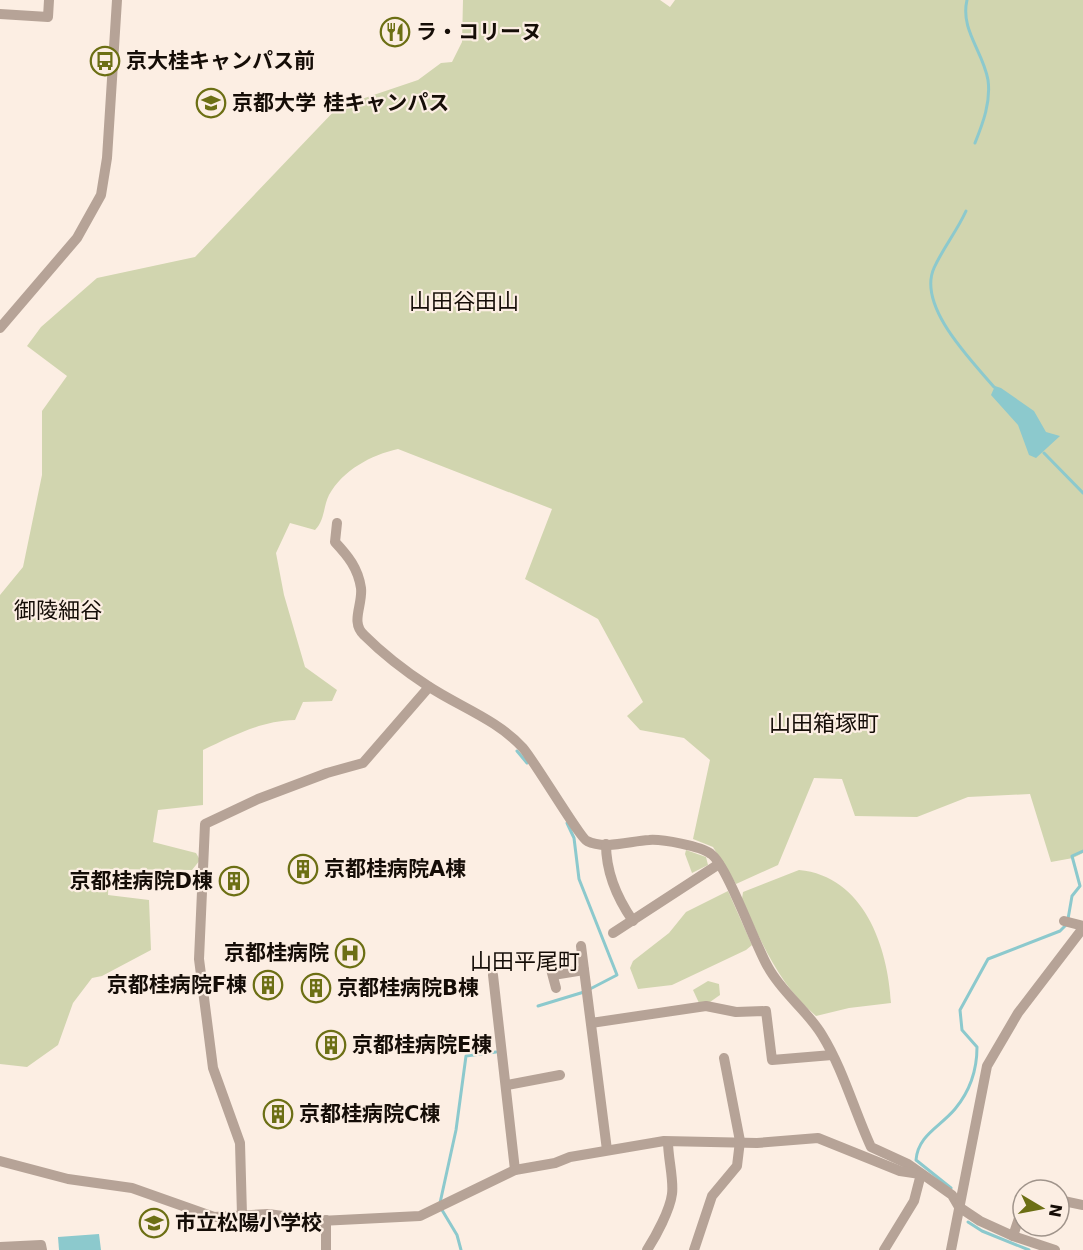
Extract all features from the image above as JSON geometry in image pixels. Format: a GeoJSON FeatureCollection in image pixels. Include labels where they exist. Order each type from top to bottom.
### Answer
{"type":"FeatureCollection","features":[{"type":"Feature","properties":{"kind":"street"},"geometry":{"type":"LineString","coordinates":[[0,14],[48,17],[49,0]]}},
{"type":"Feature","properties":{"kind":"street"},"geometry":{"type":"LineString","coordinates":[[0,328],[77,238],[101,195],[108,158],[117,0]]}},
{"type":"Feature","properties":{"kind":"street"},"geometry":{"type":"LineString","coordinates":[[337,523],[335,542],[350,557],[361,587],[356,622],[361,632],[382,653],[429,687],[458,703],[521,746],[553,790],[578,833],[587,841],[615,845],[652,839],[694,847],[711,854],[719,864],[768,968],[785,993],[821,1034],[832,1054],[871,1147],[908,1164],[952,1195],[959,1207],[980,1221],[1011,1235]]}},
{"type":"Feature","properties":{"kind":"street"},"geometry":{"type":"LineString","coordinates":[[242,1215],[240,1143],[213,1068],[200,959],[205,824],[258,799],[327,773],[363,764],[429,687]]}},
{"type":"Feature","properties":{"kind":"street"},"geometry":{"type":"LineString","coordinates":[[606,844],[606,861],[613,884],[633,921]]}},
{"type":"Feature","properties":{"kind":"street"},"geometry":{"type":"LineString","coordinates":[[613,933],[683,885],[719,864]]}},
{"type":"Feature","properties":{"kind":"street"},"geometry":{"type":"LineString","coordinates":[[951,1250],[987,1066],[1018,1013],[1083,927],[1068,922]]}},
{"type":"Feature","properties":{"kind":"street"},"geometry":{"type":"LineString","coordinates":[[581,946],[607,1150]]}},
{"type":"Feature","properties":{"kind":"street"},"geometry":{"type":"LineString","coordinates":[[549,962],[556,988]]}},
{"type":"Feature","properties":{"kind":"street"},"geometry":{"type":"LineString","coordinates":[[553,975],[584,970]]}},
{"type":"Feature","properties":{"kind":"street"},"geometry":{"type":"LineString","coordinates":[[493,975],[515,1170]]}},
{"type":"Feature","properties":{"kind":"street"},"geometry":{"type":"LineString","coordinates":[[591,1023],[706,1006],[736,1012],[766,1011],[772,1060],[832,1054]]}},
{"type":"Feature","properties":{"kind":"street"},"geometry":{"type":"LineString","coordinates":[[694,1250],[712,1196],[737,1166],[740,1141],[724,1058]]}},
{"type":"Feature","properties":{"kind":"street"},"geometry":{"type":"LineString","coordinates":[[507,1085],[560,1076]]}},
{"type":"Feature","properties":{"kind":"street"},"geometry":{"type":"LineString","coordinates":[[0,1161],[68,1179],[132,1188],[214,1217],[242,1215],[327,1220],[420,1216],[515,1170],[607,1150],[668,1142],[758,1143],[818,1138],[900,1171],[921,1174]]}},
{"type":"Feature","properties":{"kind":"street"},"geometry":{"type":"LineString","coordinates":[[648,1250],[658,1234],[672,1194],[668,1142]]}},
{"type":"Feature","properties":{"kind":"street"},"geometry":{"type":"LineString","coordinates":[[884,1250],[915,1201],[921,1174]]}},
{"type":"Feature","properties":{"kind":"street"},"geometry":{"type":"LineString","coordinates":[[326,1250],[327,1220]]}},
{"type":"Feature","properties":{"kind":"street"},"geometry":{"type":"LineString","coordinates":[[1019,1238],[1055,1250]]}},
{"type":"Feature","properties":{"kind":"street"},"geometry":{"type":"LineString","coordinates":[[0,1247],[41,1245],[42,1250]]}},
{"type":"Feature","properties":{"kind":"green space"},"geometry":{"type":"Polygon","coordinates":[[[463,0],[660,0],[670,7],[675,0],[1083,0],[1083,853],[1073,858],[1051,862],[1030,794],[968,797],[917,817],[855,816],[842,779],[814,778],[778,865],[736,884],[713,847],[693,839],[710,760],[684,738],[640,730],[627,716],[643,702],[598,619],[525,579],[552,509],[398,449],[378,455],[350,471],[329,495],[321,522],[315,530],[290,523],[276,553],[284,595],[305,667],[337,690],[332,701],[303,702],[295,720],[258,726],[203,750],[203,805],[158,810],[153,842],[196,853],[200,860],[192,870],[109,869],[108,895],[149,900],[151,950],[102,976],[92,978],[73,1003],[58,1045],[27,1067],[0,1064],[0,595],[23,567],[42,475],[42,411],[67,376],[27,346],[41,327],[97,278],[195,257],[338,107],[418,80],[441,63],[452,62],[462,42],[463,0]]]}},
{"type":"Feature","properties":{"kind":"green space"},"geometry":{"type":"Polygon","coordinates":[[[686,850],[706,857],[708,865],[692,873],[685,854],[686,850]]]}},
{"type":"Feature","properties":{"kind":"green space"},"geometry":{"type":"Polygon","coordinates":[[[799,870],[821,875],[840,885],[856,900],[878,938],[885,959],[891,1003],[849,1008],[816,1016],[781,977],[749,915],[742,899],[743,892],[799,870]]]}},
{"type":"Feature","properties":{"kind":"green space"},"geometry":{"type":"Polygon","coordinates":[[[728,891],[752,945],[672,985],[638,989],[630,968],[633,961],[669,933],[686,912],[728,891]]]}},
{"type":"Feature","properties":{"kind":"green space"},"geometry":{"type":"Polygon","coordinates":[[[708,981],[719,984],[720,995],[710,1002],[699,1003],[693,990],[708,981]]]}},
{"type":"Feature","properties":{"kind":"water"},"geometry":{"type":"Polygon","coordinates":[[[995,386],[1034,411],[1046,432],[1060,436],[1036,458],[1029,455],[1018,425],[991,395],[995,386]]]}},
{"type":"Feature","properties":{"kind":"water"},"geometry":{"type":"Polygon","coordinates":[[[99,1234],[101,1250],[59,1250],[58,1237],[99,1234]]]}},
{"type":"Feature","properties":{"kind":"waterway"},"geometry":{"type":"LineString","coordinates":[[967,0],[969,31],[985,69],[989,88],[986,112],[975,143]]}},
{"type":"Feature","properties":{"kind":"waterway"},"geometry":{"type":"LineString","coordinates":[[966,211],[934,268],[931,283],[933,299],[939,315],[960,348],[994,387]]}},
{"type":"Feature","properties":{"kind":"waterway"},"geometry":{"type":"LineString","coordinates":[[1044,453],[1083,493]]}},
{"type":"Feature","properties":{"kind":"waterway"},"geometry":{"type":"LineString","coordinates":[[517,751],[527,763]]}},
{"type":"Feature","properties":{"kind":"waterway"},"geometry":{"type":"LineString","coordinates":[[567,823],[574,838],[579,879],[617,975],[590,989]]}},
{"type":"Feature","properties":{"kind":"waterway"},"geometry":{"type":"LineString","coordinates":[[1068,919],[1072,896],[1080,886],[1072,856],[1083,851]]}},
{"type":"Feature","properties":{"kind":"waterway"},"geometry":{"type":"LineString","coordinates":[[951,1188],[916,1160],[925,1138],[960,1102],[969,1087],[974,1072],[977,1047],[962,1030],[960,1010],[988,959],[1060,931],[1066,925]]}},
{"type":"Feature","properties":{"kind":"waterway"},"geometry":{"type":"LineString","coordinates":[[538,1006],[584,992]]}},
{"type":"Feature","properties":{"kind":"waterway"},"geometry":{"type":"LineString","coordinates":[[440,1203],[456,1130],[466,1056],[496,1052]]}},
{"type":"Feature","properties":{"kind":"waterway"},"geometry":{"type":"LineString","coordinates":[[442,1210],[457,1235],[461,1250]]}},
{"type":"Feature","properties":{"kind":"waterway"},"geometry":{"type":"LineString","coordinates":[[968,1222],[982,1231],[1029,1250]]}},
{"type":"Feature","properties":{"kind":"place","name":"ラ・コリーヌ"},"geometry":{"type":"Point","coordinates":[395,32]}},
{"type":"Feature","properties":{"kind":"place","name":"京大桂キャンパス前"},"geometry":{"type":"Point","coordinates":[105,61]}},
{"type":"Feature","properties":{"kind":"place","name":"京都大学 桂キャンパス"},"geometry":{"type":"Point","coordinates":[211,103]}},
{"type":"Feature","properties":{"kind":"place","name":"京都桂病院A棟"},"geometry":{"type":"Point","coordinates":[303,869]}},
{"type":"Feature","properties":{"kind":"place","name":"京都桂病院D棟"},"geometry":{"type":"Point","coordinates":[234,881]}},
{"type":"Feature","properties":{"kind":"place","name":"京都桂病院"},"geometry":{"type":"Point","coordinates":[350,953]}},
{"type":"Feature","properties":{"kind":"place","name":"京都桂病院F棟"},"geometry":{"type":"Point","coordinates":[268,985]}},
{"type":"Feature","properties":{"kind":"place","name":"京都桂病院B棟"},"geometry":{"type":"Point","coordinates":[316,988]}},
{"type":"Feature","properties":{"kind":"place","name":"京都桂病院E棟"},"geometry":{"type":"Point","coordinates":[331,1045]}},
{"type":"Feature","properties":{"kind":"place","name":"京都桂病院C棟"},"geometry":{"type":"Point","coordinates":[278,1114]}},
{"type":"Feature","properties":{"kind":"place","name":"市立松陽小学校"},"geometry":{"type":"Point","coordinates":[154,1223]}},
{"type":"Feature","properties":{"kind":"district","name":"山田谷田山"},"geometry":{"type":"Point","coordinates":[464,301]}},
{"type":"Feature","properties":{"kind":"district","name":"御陵細谷"},"geometry":{"type":"Point","coordinates":[58,610]}},
{"type":"Feature","properties":{"kind":"district","name":"山田箱塚町"},"geometry":{"type":"Point","coordinates":[824,723]}},
{"type":"Feature","properties":{"kind":"district","name":"山田平尾町"},"geometry":{"type":"Point","coordinates":[525,961]}}]}
